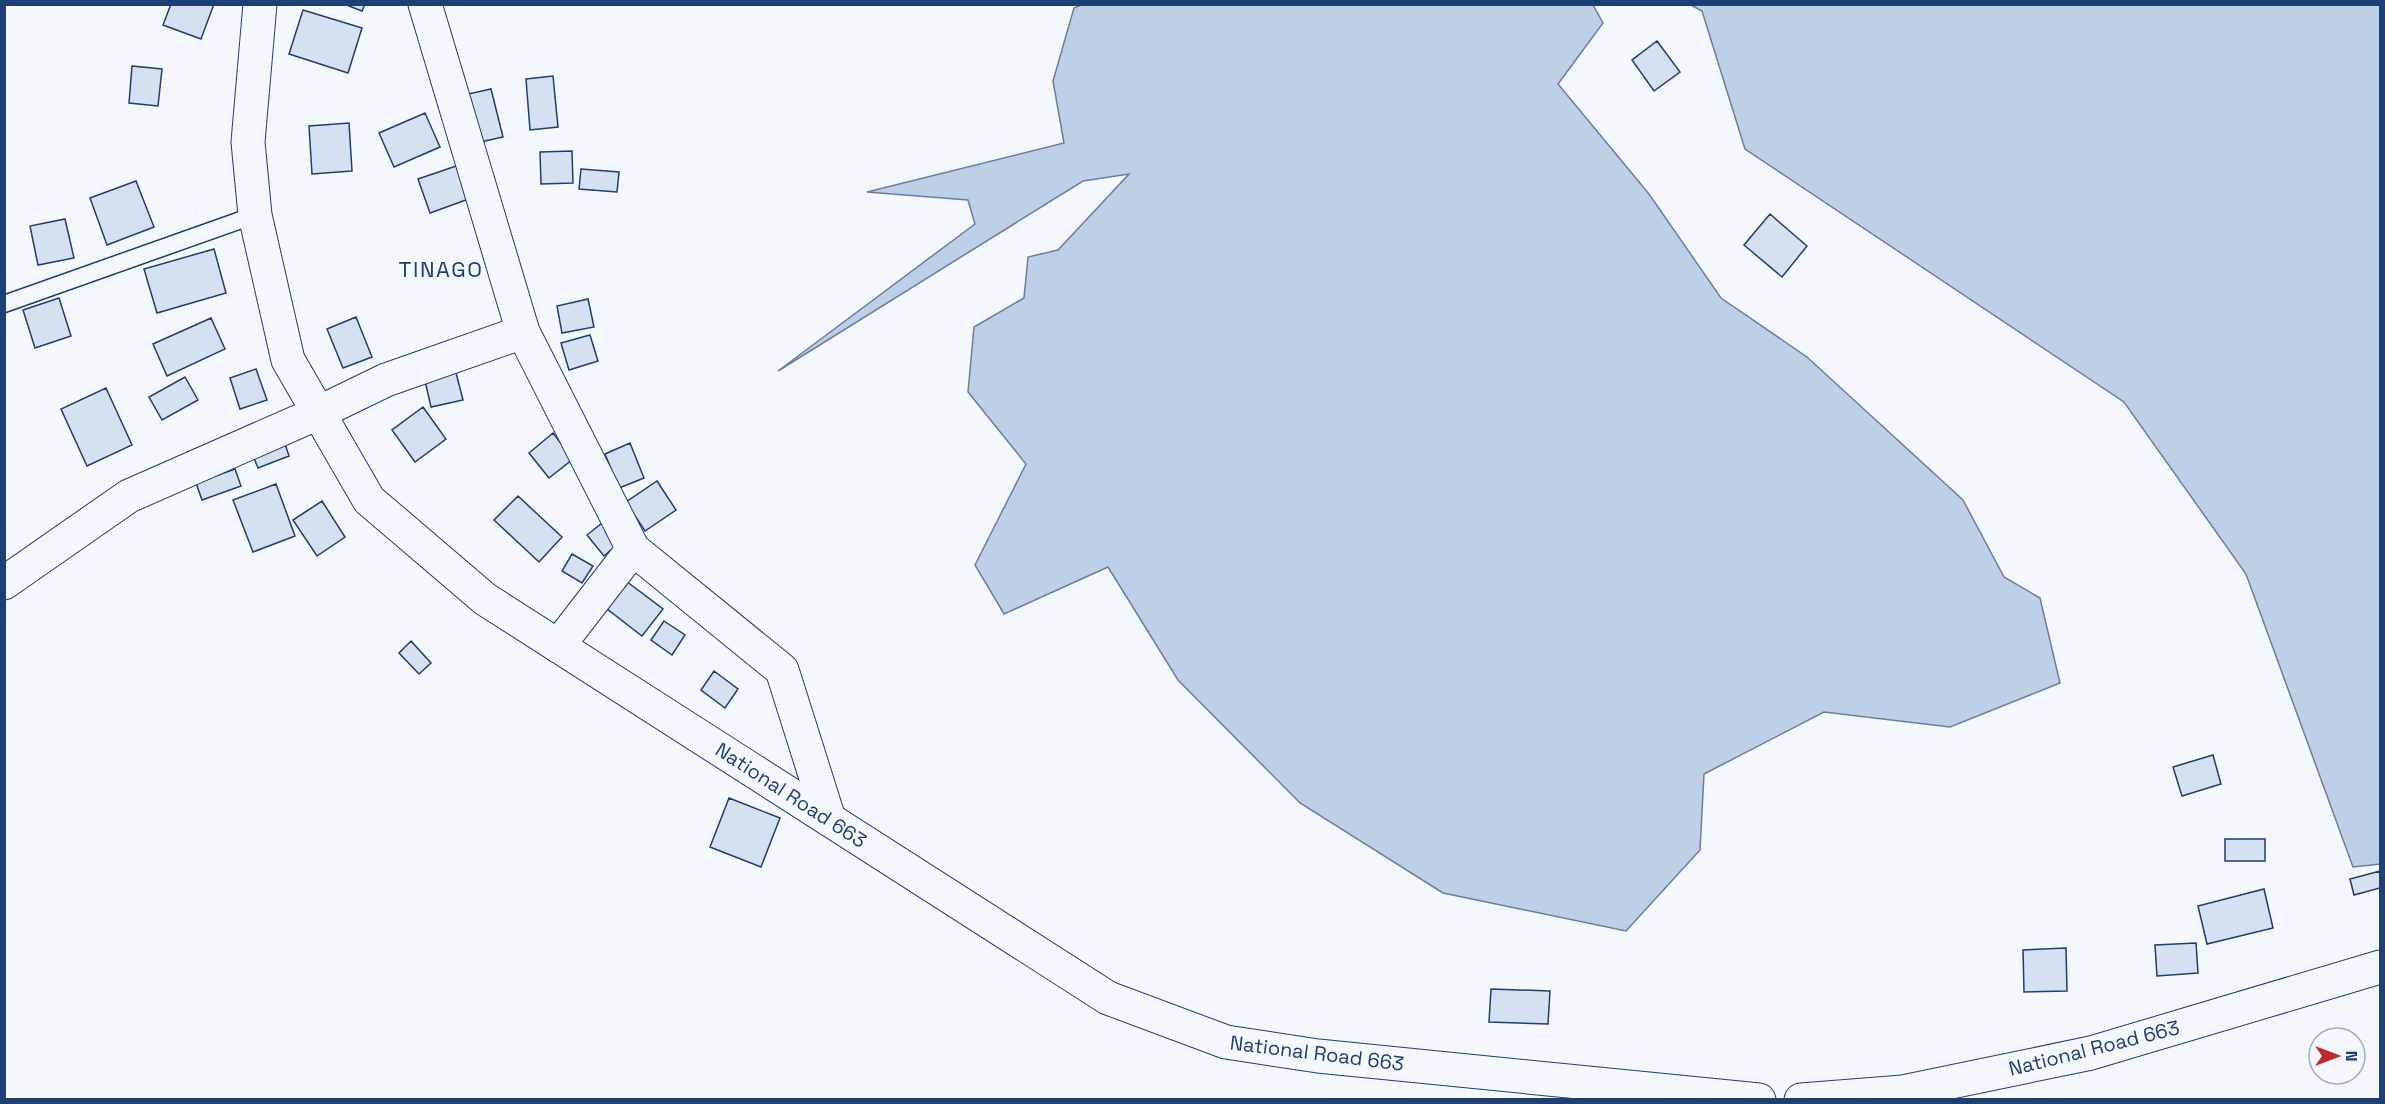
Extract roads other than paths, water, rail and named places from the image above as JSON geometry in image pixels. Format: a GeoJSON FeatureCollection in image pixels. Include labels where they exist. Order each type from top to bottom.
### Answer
{"type":"FeatureCollection","features":[{"type":"Feature","properties":{"kind":"main road","name":"National Road 663"},"geometry":{"type":"LineString","coordinates":[[260,4],[248,142],[255,215],[288,360],[369,500],[485,599],[1108,998],[1226,1042],[1318,1056],[1759,1100]]}},
{"type":"Feature","properties":{"kind":"main road"},"geometry":{"type":"LineString","coordinates":[[425,4],[523,332],[633,549],[783,670],[829,819]]}},
{"type":"Feature","properties":{"kind":"main road"},"geometry":{"type":"LineString","coordinates":[[4,583],[129,496],[318,413],[386,380],[523,332]]}},
{"type":"Feature","properties":{"kind":"main road"},"geometry":{"type":"LineString","coordinates":[[558,646],[633,549]]}},
{"type":"Feature","properties":{"kind":"main road","name":"National Road 663"},"geometry":{"type":"LineString","coordinates":[[1801,1100],[1903,1092],[2091,1053],[2380,967]]}},
{"type":"Feature","properties":{"kind":"lane"},"geometry":{"type":"LineString","coordinates":[[4,304],[255,215]]}},
{"type":"Feature","properties":{"kind":"water"},"geometry":{"type":"Polygon","coordinates":[[[1081,5],[1593,5],[1603,23],[1558,84],[1649,194],[1721,298],[1807,357],[1963,500],[2004,577],[2040,598],[2060,683],[1950,727],[1824,712],[1704,774],[1700,850],[1626,931],[1443,893],[1300,803],[1178,680],[1108,567],[1004,614],[975,565],[1026,464],[968,392],[974,327],[1024,298],[1028,257],[1058,250],[1129,174],[1083,181],[778,371],[975,224],[968,200],[867,192],[1064,143],[1053,81],[1074,8],[1081,5]]]}},
{"type":"Feature","properties":{"kind":"water"},"geometry":{"type":"Polygon","coordinates":[[[1691,5],[2380,5],[2380,864],[2353,867],[2246,574],[2124,402],[1745,149],[1702,11],[1691,5]]]}},
{"type":"Feature","properties":{"kind":"district","name":"TINAGO"},"geometry":{"type":"Point","coordinates":[441,269]}}]}
